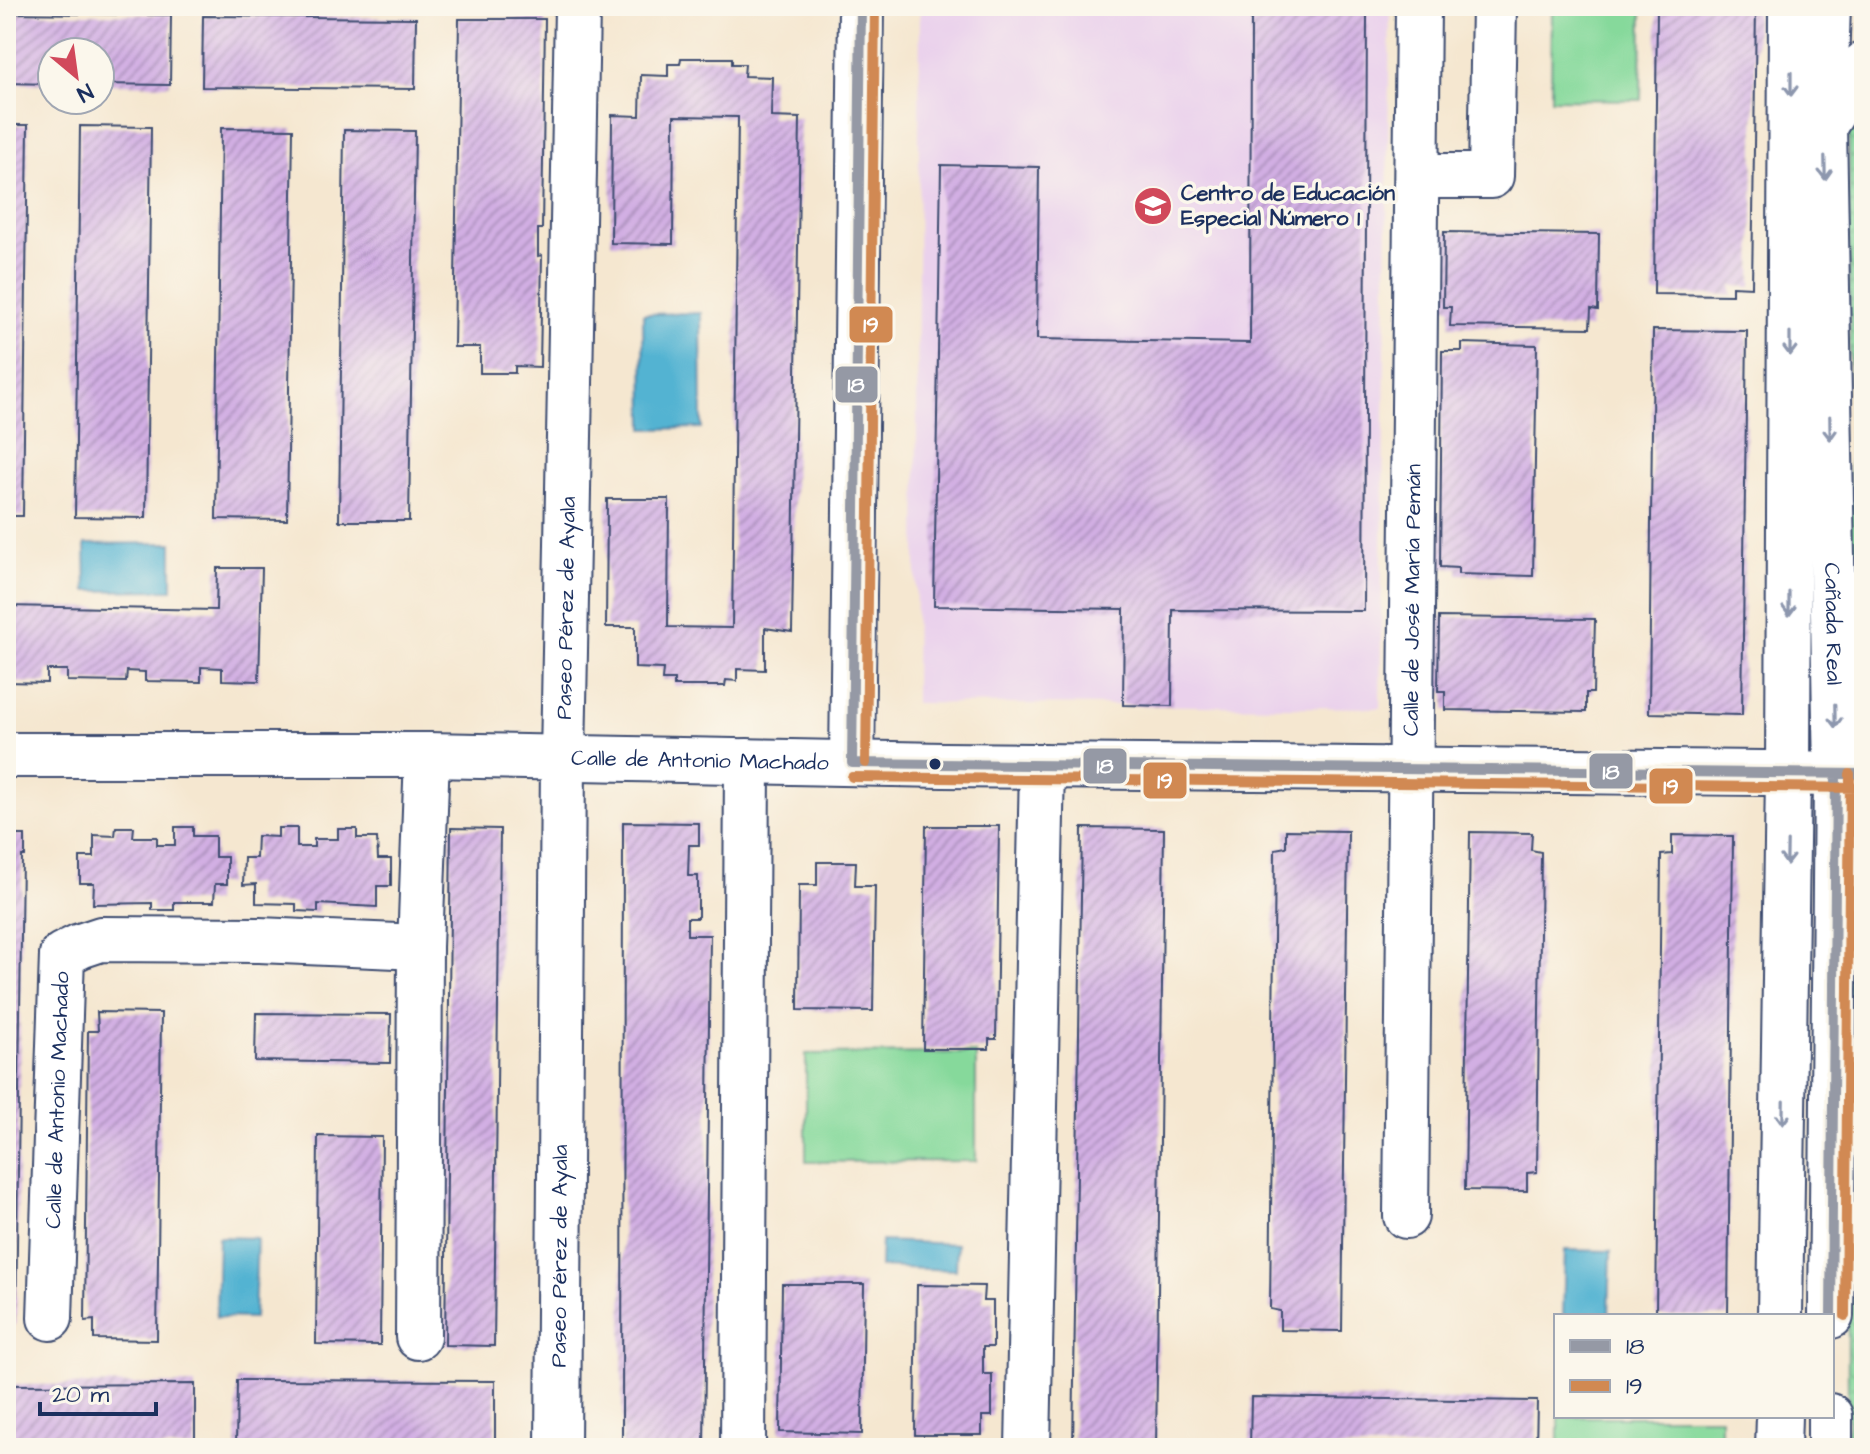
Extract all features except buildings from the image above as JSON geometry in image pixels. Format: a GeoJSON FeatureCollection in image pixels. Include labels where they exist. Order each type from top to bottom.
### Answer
{"type":"FeatureCollection","features":[{"type":"Feature","properties":{"kind":"street"},"geometry":{"type":"LineString","coordinates":[[852,763],[861,6]]}},
{"type":"Feature","properties":{"kind":"street","name":"Calle de José María Pemán"},"geometry":{"type":"LineString","coordinates":[[1406,1216],[1418,6]]}},
{"type":"Feature","properties":{"kind":"street"},"geometry":{"type":"LineString","coordinates":[[1417,176],[1491,176],[1494,6]]}},
{"type":"Feature","properties":{"kind":"street"},"geometry":{"type":"LineString","coordinates":[[1780,1314],[1788,775],[1791,6]]}},
{"type":"Feature","properties":{"kind":"street","name":"Cañada Real"},"geometry":{"type":"LineString","coordinates":[[1828,6],[1824,126],[1850,774],[1831,1314]]}},
{"type":"Feature","properties":{"kind":"street","name":"Paseo Pérez de Ayala"},"geometry":{"type":"LineString","coordinates":[[558,1448],[563,758],[577,8]]}},
{"type":"Feature","properties":{"kind":"street"},"geometry":{"type":"LineString","coordinates":[[1824,126],[1864,64]]}},
{"type":"Feature","properties":{"kind":"street","name":"Calle de Antonio Machado"},"geometry":{"type":"LineString","coordinates":[[6,755],[427,755],[1042,766],[1850,774]]}},
{"type":"Feature","properties":{"kind":"street"},"geometry":{"type":"LineString","coordinates":[[418,1337],[420,947],[427,755]]}},
{"type":"Feature","properties":{"kind":"street"},"geometry":{"type":"LineString","coordinates":[[743,1448],[747,761]]}},
{"type":"Feature","properties":{"kind":"street"},"geometry":{"type":"LineString","coordinates":[[1028,1448],[1042,766]]}},
{"type":"Feature","properties":{"kind":"street","name":"Calle de Antonio Machado"},"geometry":{"type":"LineString","coordinates":[[50,1318],[62,955],[101,939],[259,940],[420,947]]}},
{"type":"Feature","properties":{"kind":"street"},"geometry":{"type":"LineString","coordinates":[[1778,1448],[1779,1418]]}},
{"type":"Feature","properties":{"kind":"street"},"geometry":{"type":"LineString","coordinates":[[1830,1418],[1830,1448]]}},
{"type":"Feature","properties":{"kind":"shaded area","name":"Centro de Educación Especial Número 1"},"geometry":{"type":"Polygon","coordinates":[[[920,6],[1390,6],[1380,708],[915,703],[920,6]]]}},
{"type":"Feature","properties":{"kind":"green space"},"geometry":{"type":"Polygon","coordinates":[[[1552,6],[1642,6],[1641,100],[1551,99],[1552,6]]]}},
{"type":"Feature","properties":{"kind":"green space"},"geometry":{"type":"Polygon","coordinates":[[[1864,93],[1864,686],[1851,663],[1849,122],[1864,93]]]}},
{"type":"Feature","properties":{"kind":"green space"},"geometry":{"type":"Polygon","coordinates":[[[1864,856],[1864,1448],[1848,1448],[1847,881],[1864,856]]]}},
{"type":"Feature","properties":{"kind":"green space"},"geometry":{"type":"Polygon","coordinates":[[[976,1053],[976,1161],[806,1162],[806,1054],[976,1053]]]}},
{"type":"Feature","properties":{"kind":"green space"},"geometry":{"type":"Polygon","coordinates":[[[1559,1418],[1721,1418],[1721,1448],[1559,1448],[1559,1418]]]}},
{"type":"Feature","properties":{"kind":"water"},"geometry":{"type":"Polygon","coordinates":[[[701,313],[702,428],[644,429],[643,314],[701,313]]]}},
{"type":"Feature","properties":{"kind":"water"},"geometry":{"type":"Polygon","coordinates":[[[172,543],[172,590],[86,591],[85,544],[172,543]]]}},
{"type":"Feature","properties":{"kind":"water"},"geometry":{"type":"Polygon","coordinates":[[[218,1237],[257,1238],[254,1318],[216,1317],[218,1237]]]}},
{"type":"Feature","properties":{"kind":"water"},"geometry":{"type":"Polygon","coordinates":[[[881,1241],[957,1244],[956,1270],[880,1267],[881,1241]]]}},
{"type":"Feature","properties":{"kind":"water"},"geometry":{"type":"Polygon","coordinates":[[[1565,1250],[1611,1251],[1609,1314],[1563,1314],[1565,1250]]]}},
{"type":"Feature","properties":{"kind":"transit line","name":"18"},"geometry":{"type":"LineString","coordinates":[[852,763],[861,6]]}},
{"type":"Feature","properties":{"kind":"transit line","name":"19"},"geometry":{"type":"LineString","coordinates":[[866,763],[875,6]]}},
{"type":"Feature","properties":{"kind":"transit line","name":"18"},"geometry":{"type":"LineString","coordinates":[[852,763],[1864,774]]}},
{"type":"Feature","properties":{"kind":"transit line","name":"18"},"geometry":{"type":"LineString","coordinates":[[1831,1314],[1836,774]]}},
{"type":"Feature","properties":{"kind":"transit line","name":"19"},"geometry":{"type":"LineString","coordinates":[[1845,1316],[1850,774]]}},
{"type":"Feature","properties":{"kind":"transit line","name":"19"},"geometry":{"type":"LineString","coordinates":[[852,777],[1864,788]]}},
{"type":"Feature","properties":{"kind":"place","name":"Centro de Educación Especial Número 1"},"geometry":{"type":"Point","coordinates":[1153,206]}}]}
